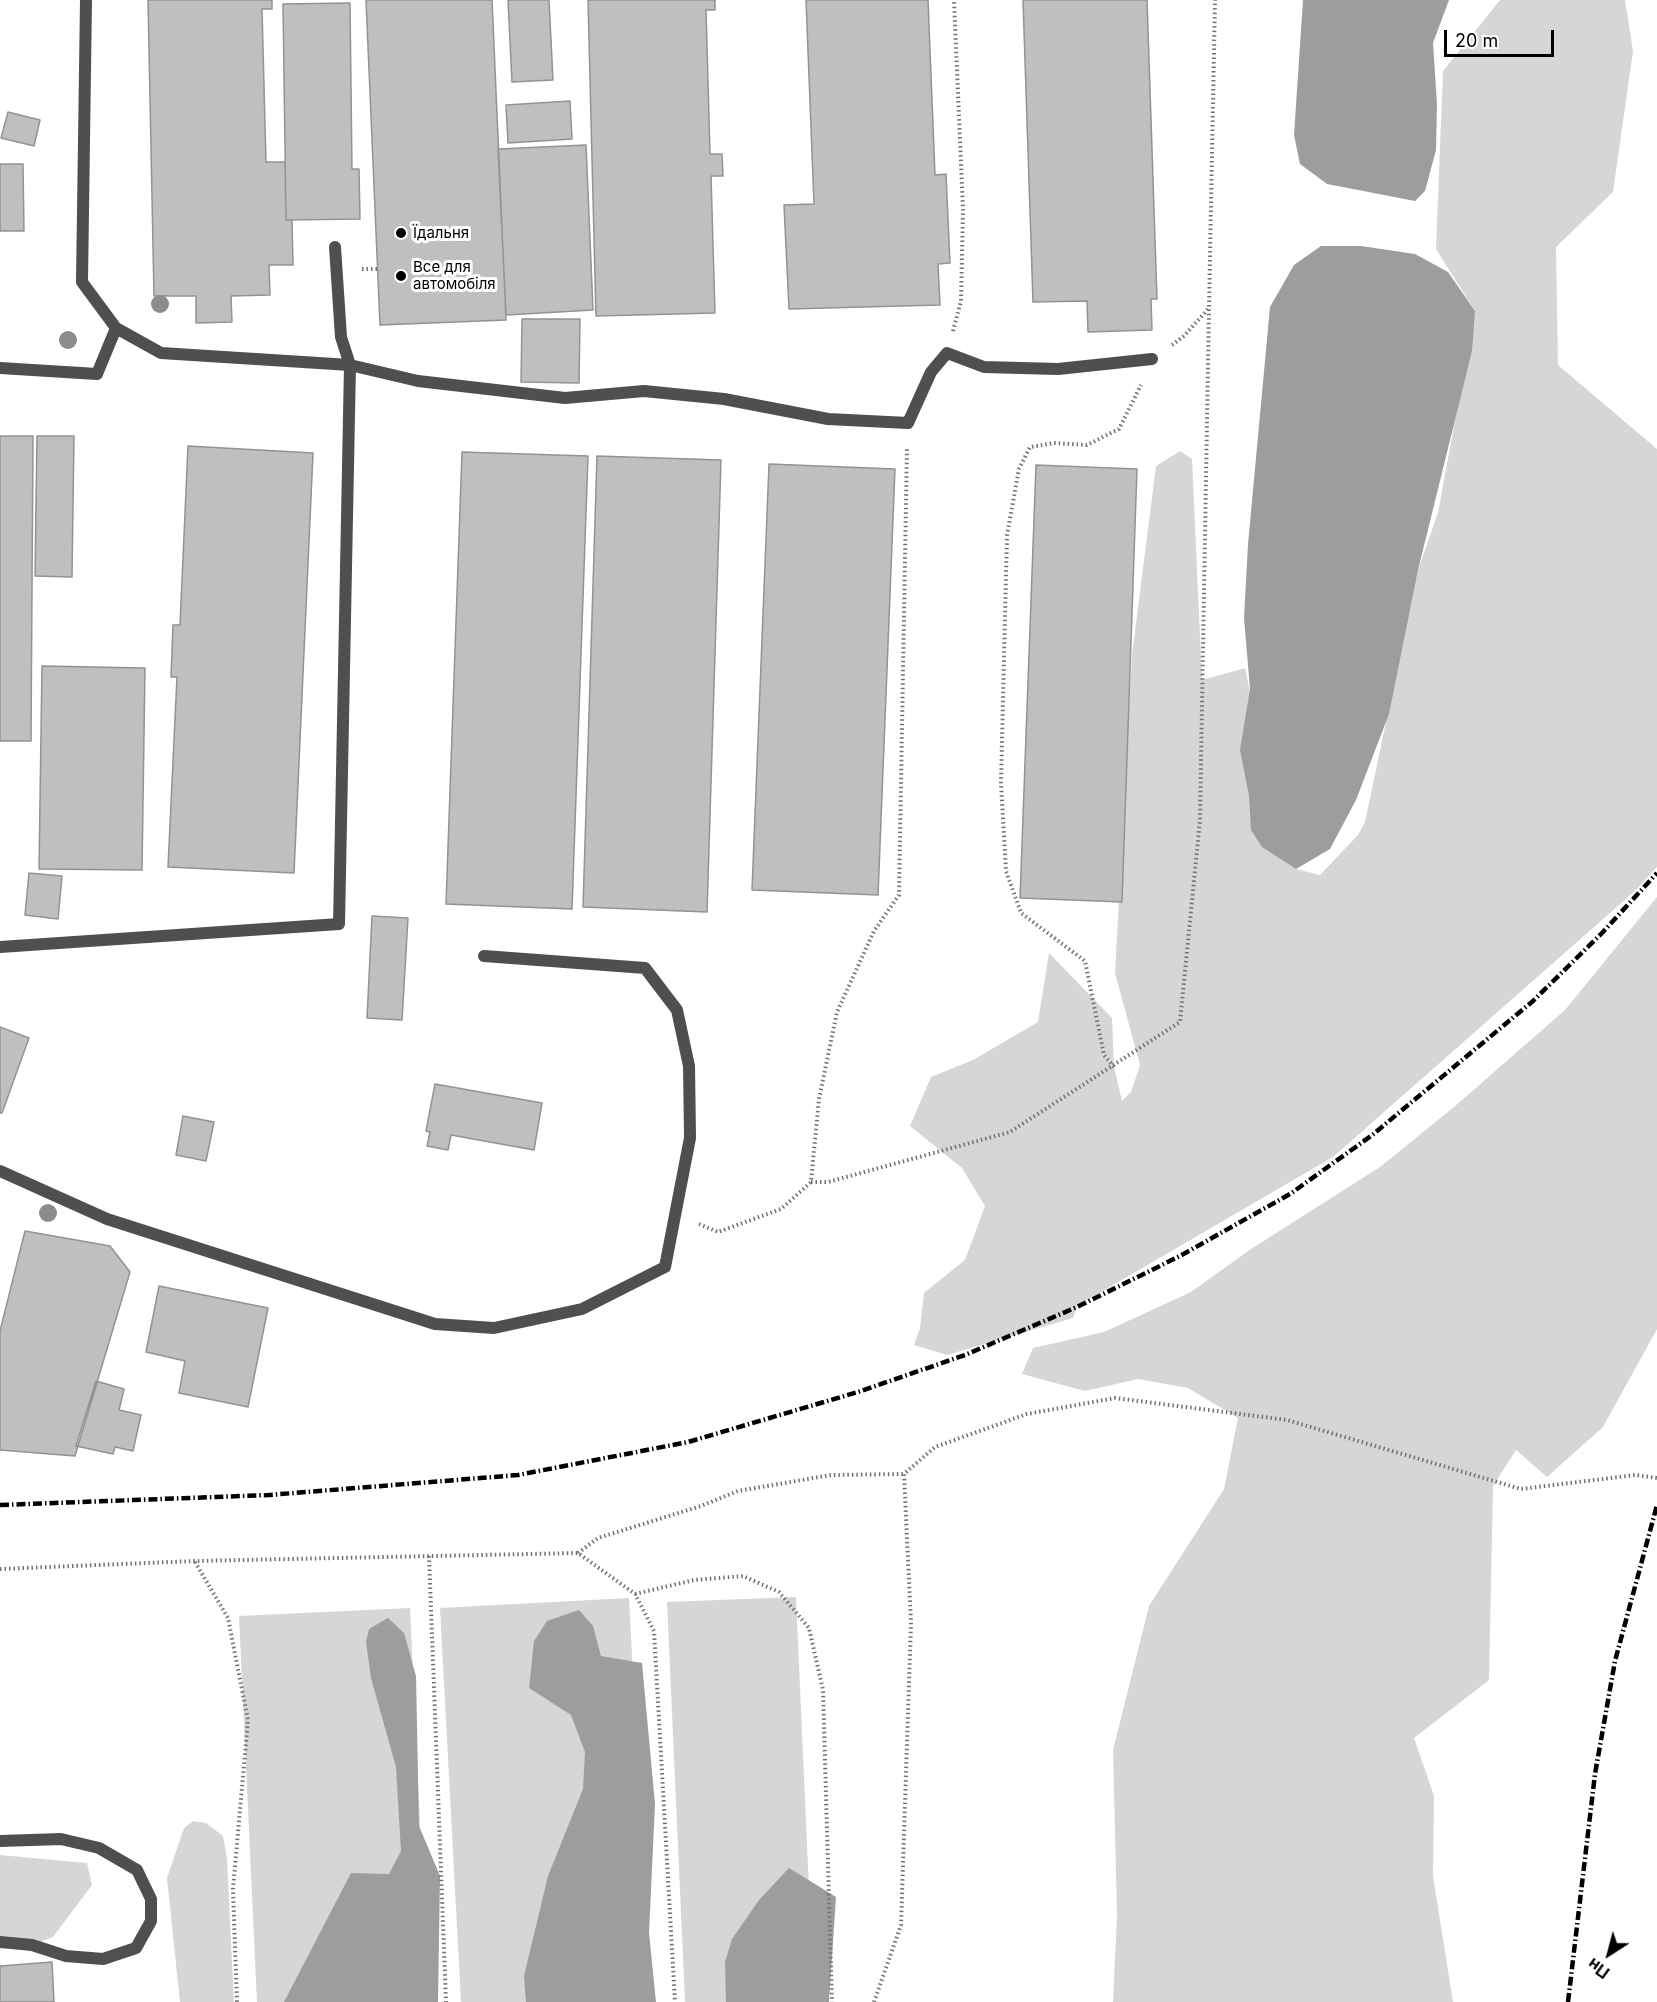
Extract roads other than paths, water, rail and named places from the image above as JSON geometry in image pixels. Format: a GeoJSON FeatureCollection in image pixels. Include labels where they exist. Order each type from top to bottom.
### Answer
{"type":"FeatureCollection","features":[{"type":"Feature","properties":{"kind":"street"},"geometry":{"type":"LineString","coordinates":[[86,0],[82,282],[116,328],[161,353],[350,365],[418,381],[565,398],[644,391],[724,399],[828,419],[908,423],[931,372],[947,353],[984,367],[1047,369],[1152,359]]}},
{"type":"Feature","properties":{"kind":"street"},"geometry":{"type":"LineString","coordinates":[[0,947],[339,924],[350,365],[342,337],[335,247]]}},
{"type":"Feature","properties":{"kind":"street"},"geometry":{"type":"LineString","coordinates":[[0,368],[97,374],[116,328]]}},
{"type":"Feature","properties":{"kind":"street"},"geometry":{"type":"LineString","coordinates":[[0,1171],[107,1219],[435,1324],[494,1328],[582,1309],[665,1267],[690,1137],[689,1066],[677,1010],[645,968],[484,956]]}},
{"type":"Feature","properties":{"kind":"street"},"geometry":{"type":"LineString","coordinates":[[0,1840],[61,1839],[99,1848],[137,1870],[151,1899],[151,1921],[136,1948],[103,1959],[66,1956],[32,1945],[0,1942]]}},
{"type":"Feature","properties":{"kind":"railway"},"geometry":{"type":"LineString","coordinates":[[0,1505],[269,1495],[518,1475],[688,1442],[858,1392],[965,1355],[1077,1307],[1180,1256],[1290,1194],[1371,1136],[1533,1001],[1602,933],[1657,873]]}},
{"type":"Feature","properties":{"kind":"railway"},"geometry":{"type":"LineString","coordinates":[[1568,2002],[1595,1774],[1615,1661],[1657,1505]]}},
{"type":"Feature","properties":{"kind":"place","name":"Їдальня"},"geometry":{"type":"Point","coordinates":[401,233]}},
{"type":"Feature","properties":{"kind":"place","name":"Все для автомобіля"},"geometry":{"type":"Point","coordinates":[401,276]}}]}
